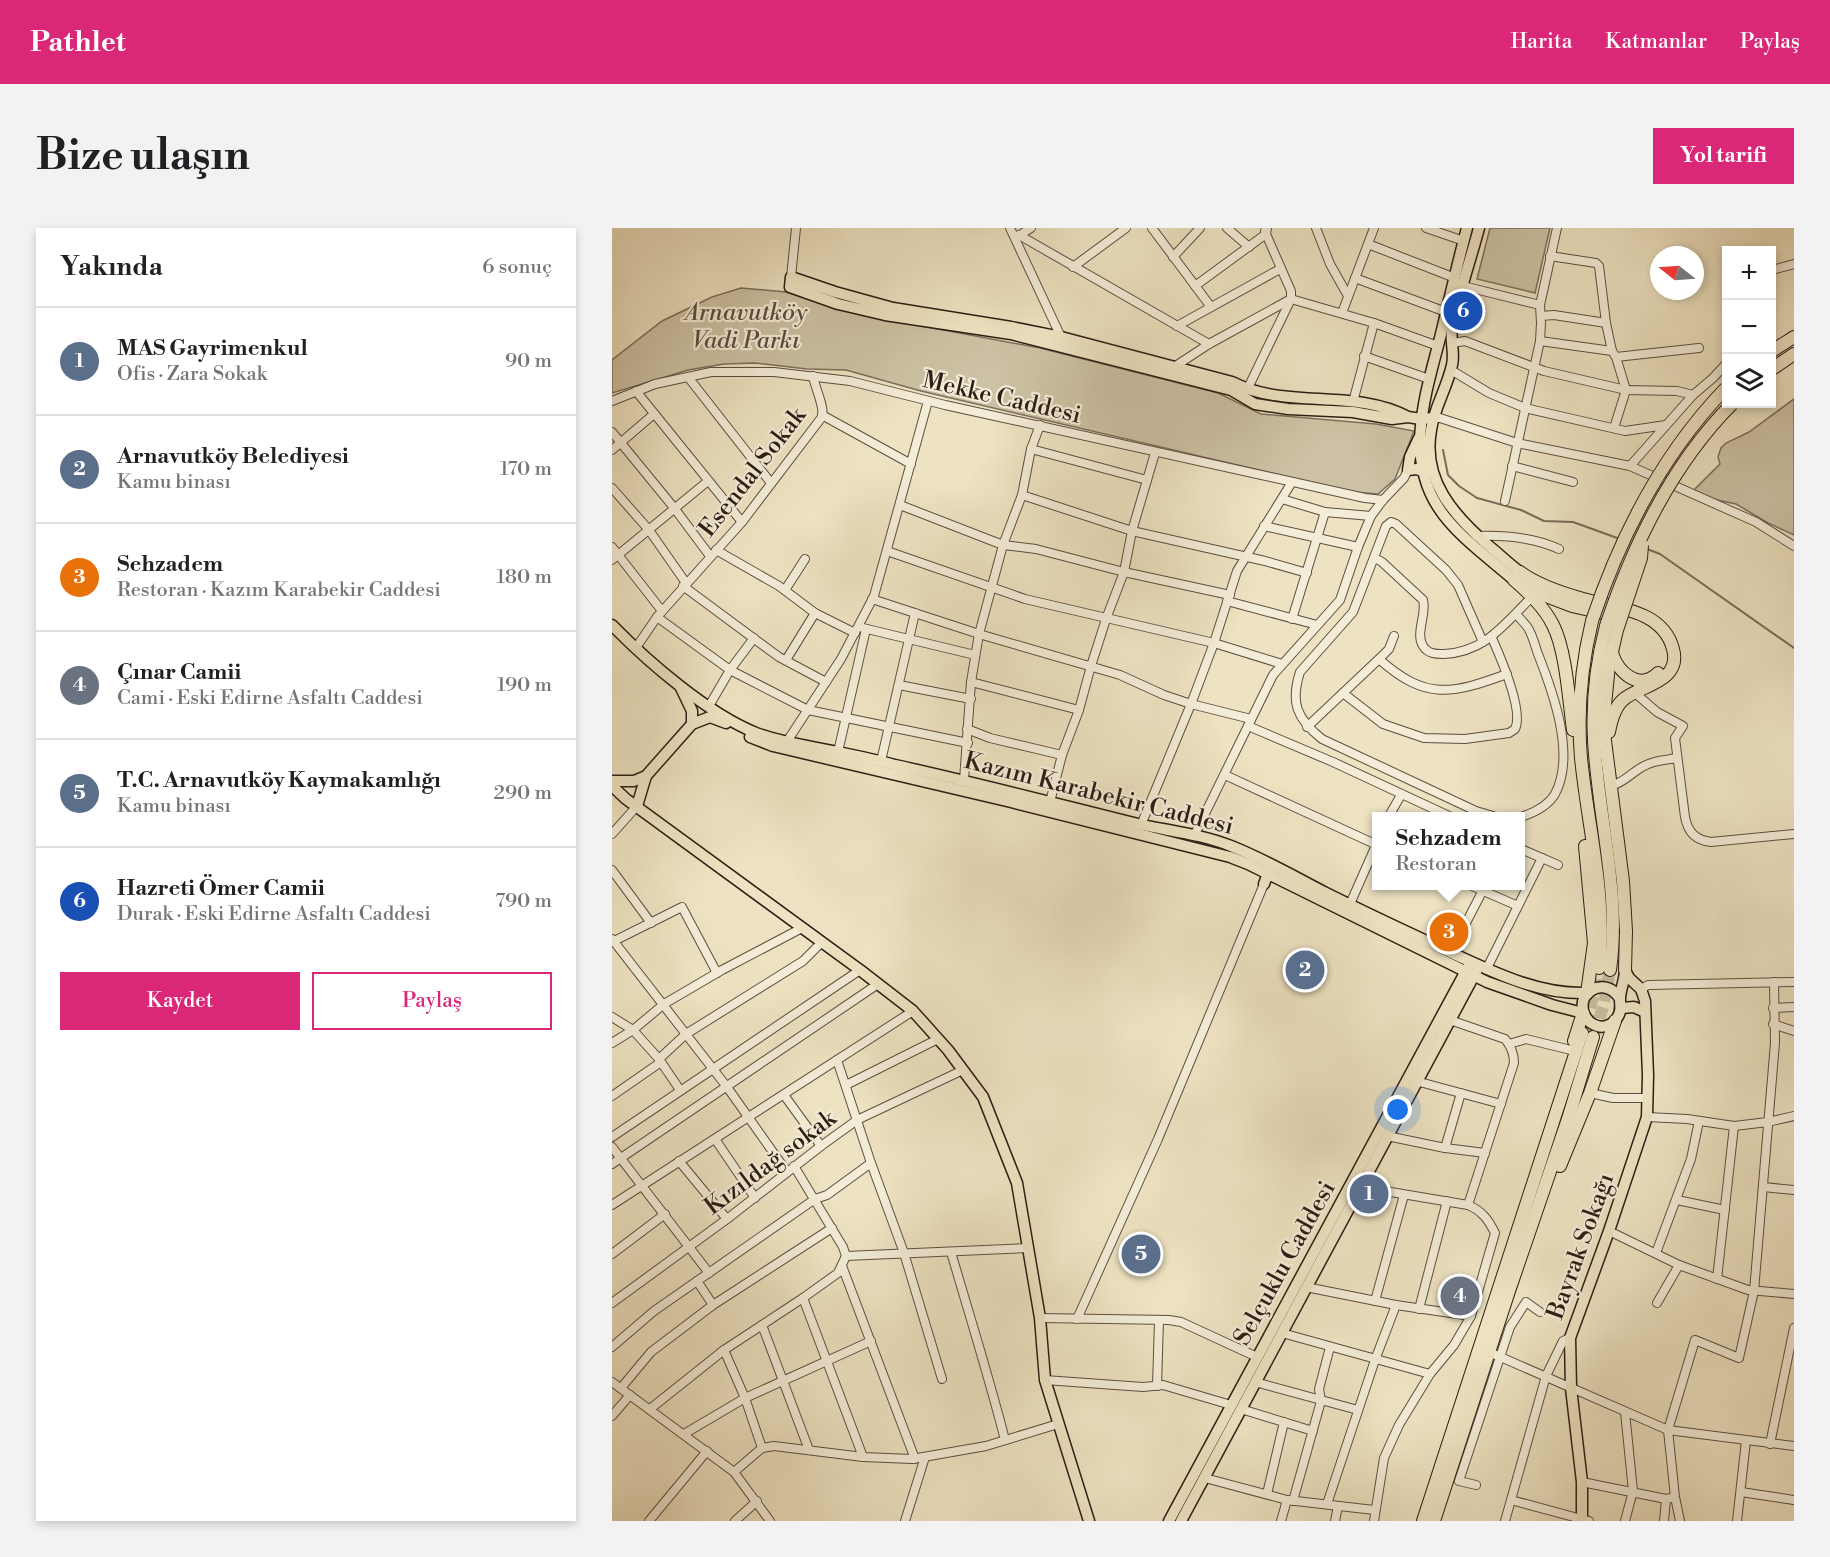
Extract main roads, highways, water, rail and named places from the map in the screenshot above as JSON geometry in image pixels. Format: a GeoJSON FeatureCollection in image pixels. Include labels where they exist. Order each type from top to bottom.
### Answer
{"type":"FeatureCollection","features":[{"type":"Feature","properties":{"kind":"highway"},"geometry":{"type":"LineString","coordinates":[[1776,348],[1794,337]]}},
{"type":"Feature","properties":{"kind":"highway"},"geometry":{"type":"LineString","coordinates":[[1776,366],[1794,354]]}},
{"type":"Feature","properties":{"kind":"highway"},"geometry":{"type":"LineString","coordinates":[[1612,628],[1599,652],[1595,684],[1613,904],[1614,940],[1604,969],[1601,917],[1581,757],[1579,703],[1583,664],[1592,621],[1624,537],[1647,493],[1690,429],[1722,393]]}},
{"type":"Feature","properties":{"kind":"highway"},"geometry":{"type":"LineString","coordinates":[[1625,970],[1627,953],[1623,880],[1611,786],[1601,751],[1604,702],[1612,653],[1612,628],[1625,573],[1643,532],[1681,468],[1729,408]]}},
{"type":"Feature","properties":{"kind":"highway"},"geometry":{"type":"LineString","coordinates":[[1517,576],[1528,593],[1545,611],[1557,635],[1574,733],[1581,757]]}},
{"type":"Feature","properties":{"kind":"highway"},"geometry":{"type":"LineString","coordinates":[[1517,576],[1528,578],[1581,599],[1630,610],[1651,619],[1663,628],[1671,642],[1675,654],[1669,673],[1656,684],[1623,699],[1612,718],[1601,751]]}},
{"type":"Feature","properties":{"kind":"highway"},"geometry":{"type":"LineString","coordinates":[[1528,593],[1639,622],[1657,633],[1663,640],[1667,658],[1663,668],[1655,677],[1637,679],[1623,675],[1612,653]]}},
{"type":"Feature","properties":{"kind":"highway"},"geometry":{"type":"LineString","coordinates":[[1585,788],[1583,830],[1594,943],[1587,993]]}},
{"type":"Feature","properties":{"kind":"highway"},"geometry":{"type":"LineString","coordinates":[[1525,1209],[1529,1174],[1583,1013]]}},
{"type":"Feature","properties":{"kind":"highway"},"geometry":{"type":"LineString","coordinates":[[1531,1230],[1547,1198],[1590,1094],[1615,1021]]}},
{"type":"Feature","properties":{"kind":"highway"},"geometry":{"type":"LineString","coordinates":[[1423,1521],[1525,1209],[1588,1035],[1568,1119],[1531,1230],[1495,1354],[1434,1521]]}},
{"type":"Feature","properties":{"kind":"main road"},"geometry":{"type":"LineString","coordinates":[[1467,228],[1421,419],[1422,471],[1439,510],[1461,534],[1517,576]]}},
{"type":"Feature","properties":{"kind":"main road"},"geometry":{"type":"LineString","coordinates":[[1479,228],[1451,333],[1454,352],[1451,370],[1433,418],[1429,448],[1431,469],[1439,491],[1448,506],[1517,576]]}},
{"type":"Feature","properties":{"kind":"main road"},"geometry":{"type":"LineString","coordinates":[[1455,278],[1463,286]]}},
{"type":"Feature","properties":{"kind":"main road"},"geometry":{"type":"LineString","coordinates":[[790,282],[838,304],[885,315],[1060,341],[1232,382],[1255,404],[1288,409],[1353,411],[1392,419],[1433,418]]}},
{"type":"Feature","properties":{"kind":"main road"},"geometry":{"type":"LineString","coordinates":[[1060,341],[1245,394],[1257,393],[1353,402],[1394,409],[1408,417]]}},
{"type":"Feature","properties":{"kind":"main road"},"geometry":{"type":"LineString","coordinates":[[1438,346],[1452,343]]}},
{"type":"Feature","properties":{"kind":"main road"},"geometry":{"type":"LineString","coordinates":[[1429,379],[1433,390],[1445,389]]}},
{"type":"Feature","properties":{"kind":"main road"},"geometry":{"type":"LineString","coordinates":[[1420,435],[1410,457],[1408,470],[1422,471]]}},
{"type":"Feature","properties":{"kind":"main road","name":"Kazım Karabekir Caddesi"},"geometry":{"type":"LineString","coordinates":[[612,625],[635,649],[677,683],[709,706],[753,732],[786,743],[964,780],[1141,825],[1195,834],[1229,845],[1270,875],[1350,904],[1451,952],[1498,987],[1583,1013]]}},
{"type":"Feature","properties":{"kind":"main road"},"geometry":{"type":"LineString","coordinates":[[637,806],[646,776],[692,724],[692,711],[685,693],[677,683]]}},
{"type":"Feature","properties":{"kind":"main road","name":"Kazım Karabekir Caddesi"},"geometry":{"type":"LineString","coordinates":[[692,724],[710,717],[773,746],[1213,852],[1248,864],[1475,969],[1544,989],[1568,994],[1587,993]]}},
{"type":"Feature","properties":{"kind":"main road"},"geometry":{"type":"LineString","coordinates":[[612,781],[634,781],[646,776]]}},
{"type":"Feature","properties":{"kind":"main road"},"geometry":{"type":"LineString","coordinates":[[612,786],[913,1011],[963,1070],[982,1097],[1017,1183],[1040,1318],[1045,1380],[1089,1521]]}},
{"type":"Feature","properties":{"kind":"main road","name":"Selçuklu Caddesi"},"geometry":{"type":"LineString","coordinates":[[1181,1521],[1205,1478],[1257,1357],[1361,1186],[1375,1149],[1388,1136],[1475,969]]}},
{"type":"Feature","properties":{"kind":"main road","name":"Selçuklu Caddesi"},"geometry":{"type":"LineString","coordinates":[[1169,1521],[1236,1407],[1255,1382],[1282,1333],[1301,1286],[1475,969]]}},
{"type":"Feature","properties":{"kind":"main road"},"geometry":{"type":"LineString","coordinates":[[1625,970],[1618,997],[1615,1021],[1600,1026],[1589,1022],[1583,1013],[1582,1003],[1587,993],[1598,987],[1618,997],[1634,1007],[1645,1006]]}},
{"type":"Feature","properties":{"kind":"main road","name":"Bayrak Sokağı"},"geometry":{"type":"LineString","coordinates":[[1585,1520],[1571,1388],[1570,1338],[1647,1117],[1645,1006],[1641,989],[1629,978],[1625,970]]}},
{"type":"Feature","properties":{"kind":"main road"},"geometry":{"type":"LineString","coordinates":[[1618,997],[1645,1006]]}},
{"type":"Feature","properties":{"kind":"waterway"},"geometry":{"type":"LineString","coordinates":[[1443,450],[1448,475],[1477,498],[1521,510],[1544,521],[1573,522],[1620,539]]}},
{"type":"Feature","properties":{"kind":"waterway"},"geometry":{"type":"LineString","coordinates":[[1647,549],[1660,554],[1794,648]]}},
{"type":"Feature","properties":{"kind":"tunnel"},"geometry":{"type":"LineString","coordinates":[[1585,1025],[1599,968]]}},
{"type":"Feature","properties":{"kind":"tunnel"},"geometry":{"type":"LineString","coordinates":[[1594,1036],[1603,1007],[1610,970]]}},
{"type":"Feature","properties":{"kind":"place","name":"Hazreti Ömer Camii"},"geometry":{"type":"Point","coordinates":[1463,311]}},
{"type":"Feature","properties":{"kind":"place","name":"Sehzadem"},"geometry":{"type":"Point","coordinates":[1449,932]}},
{"type":"Feature","properties":{"kind":"place","name":"Arnavutköy Belediyesi"},"geometry":{"type":"Point","coordinates":[1305,970]}},
{"type":"Feature","properties":{"kind":"place","name":"MAS Gayrimenkul"},"geometry":{"type":"Point","coordinates":[1369,1194]}},
{"type":"Feature","properties":{"kind":"place","name":"T.C. Arnavutköy Kaymakamlığı"},"geometry":{"type":"Point","coordinates":[1141,1254]}},
{"type":"Feature","properties":{"kind":"place","name":"Çınar Camii"},"geometry":{"type":"Point","coordinates":[1460,1296]}},
{"type":"Feature","properties":{"kind":"park label","name":"Arnavutköy Vadi Parkı"},"geometry":{"type":"Point","coordinates":[746,326]}}]}
